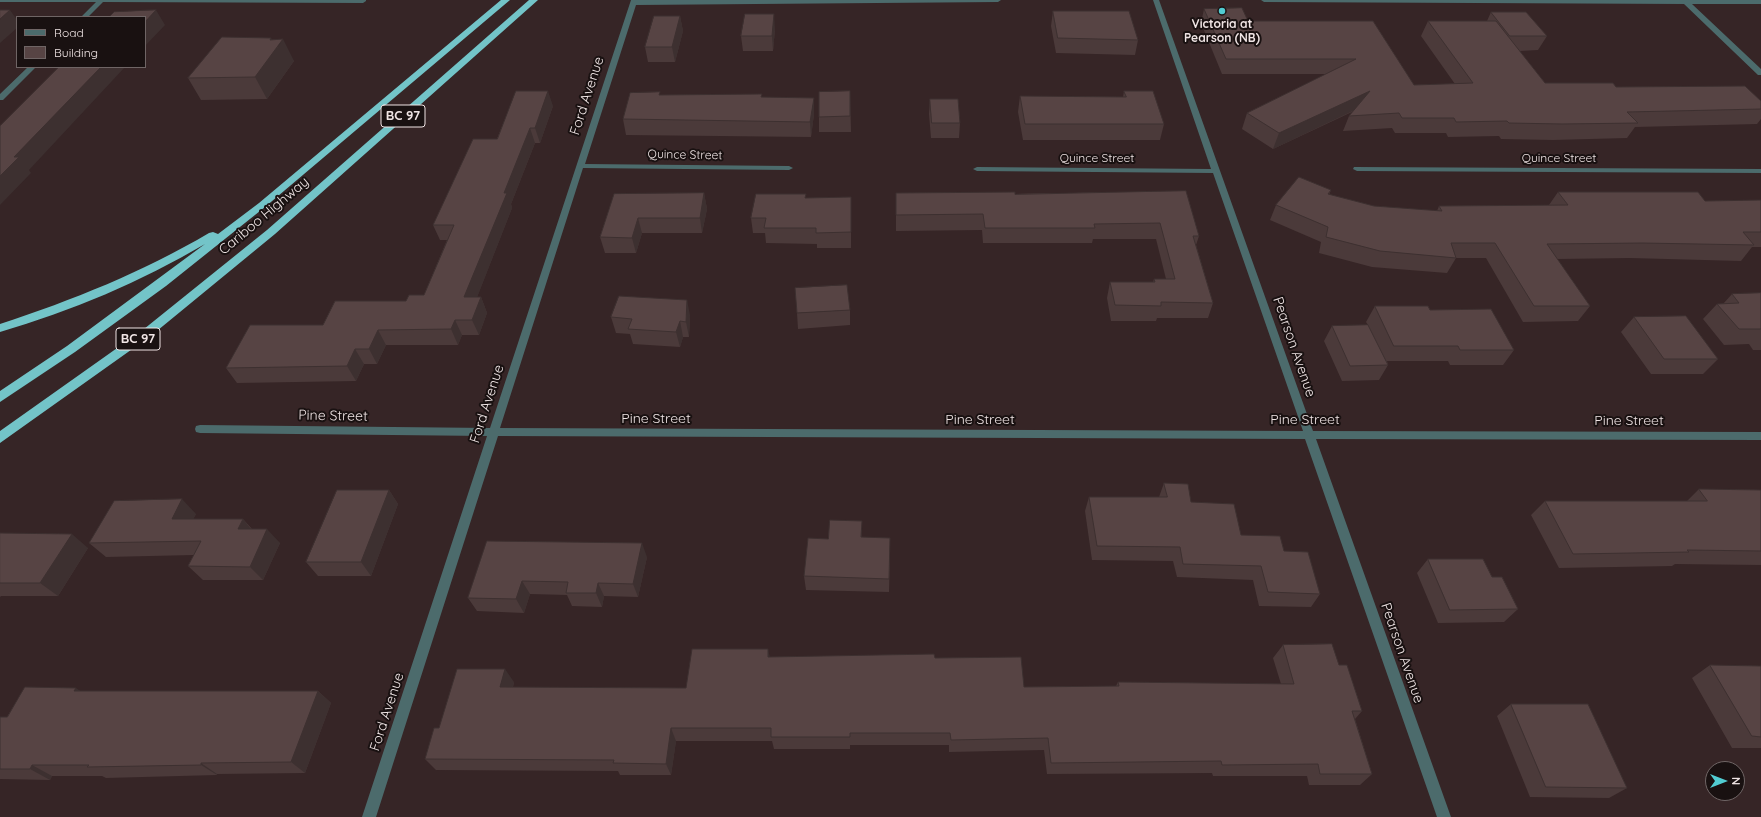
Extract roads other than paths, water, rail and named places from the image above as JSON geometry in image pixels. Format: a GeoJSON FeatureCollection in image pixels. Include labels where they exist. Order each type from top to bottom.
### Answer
{"type":"FeatureCollection","features":[{"type":"Feature","properties":{"kind":"highway","name":"Cariboo Highway"},"geometry":{"type":"LineString","coordinates":[[0,397],[71,349],[162,283],[262,205],[506,0]]}},
{"type":"Feature","properties":{"kind":"highway","name":"Cariboo Highway"},"geometry":{"type":"LineString","coordinates":[[0,438],[148,332],[271,232],[534,0]]}},
{"type":"Feature","properties":{"kind":"highway"},"geometry":{"type":"LineString","coordinates":[[0,328],[50,312],[121,283],[197,245],[262,205]]}},
{"type":"Feature","properties":{"kind":"street"},"geometry":{"type":"LineString","coordinates":[[0,0],[364,1]]}},
{"type":"Feature","properties":{"kind":"street"},"geometry":{"type":"LineString","coordinates":[[85,16],[102,0]]}},
{"type":"Feature","properties":{"kind":"street"},"geometry":{"type":"LineString","coordinates":[[633,2],[998,0]]}},
{"type":"Feature","properties":{"kind":"street","name":"Pearson Avenue"},"geometry":{"type":"LineString","coordinates":[[1156,0],[1444,817]]}},
{"type":"Feature","properties":{"kind":"street"},"geometry":{"type":"LineString","coordinates":[[1264,0],[1761,2]]}},
{"type":"Feature","properties":{"kind":"street"},"geometry":{"type":"LineString","coordinates":[[1685,1],[1761,73]]}},
{"type":"Feature","properties":{"kind":"street","name":"Ford Avenue"},"geometry":{"type":"LineString","coordinates":[[369,817],[633,2]]}},
{"type":"Feature","properties":{"kind":"street"},"geometry":{"type":"LineString","coordinates":[[0,98],[31,68]]}},
{"type":"Feature","properties":{"kind":"street","name":"Quince Street"},"geometry":{"type":"LineString","coordinates":[[580,166],[789,168]]}},
{"type":"Feature","properties":{"kind":"street","name":"Quince Street"},"geometry":{"type":"LineString","coordinates":[[977,169],[1216,170]]}},
{"type":"Feature","properties":{"kind":"street","name":"Quince Street"},"geometry":{"type":"LineString","coordinates":[[1357,169],[1761,171]]}},
{"type":"Feature","properties":{"kind":"street","name":"Pine Street"},"geometry":{"type":"LineString","coordinates":[[200,429],[494,432],[1761,436]]}},
{"type":"Feature","properties":{"kind":"place","name":"Victoria at Pearson (NB)"},"geometry":{"type":"Point","coordinates":[1222,11]}}]}
